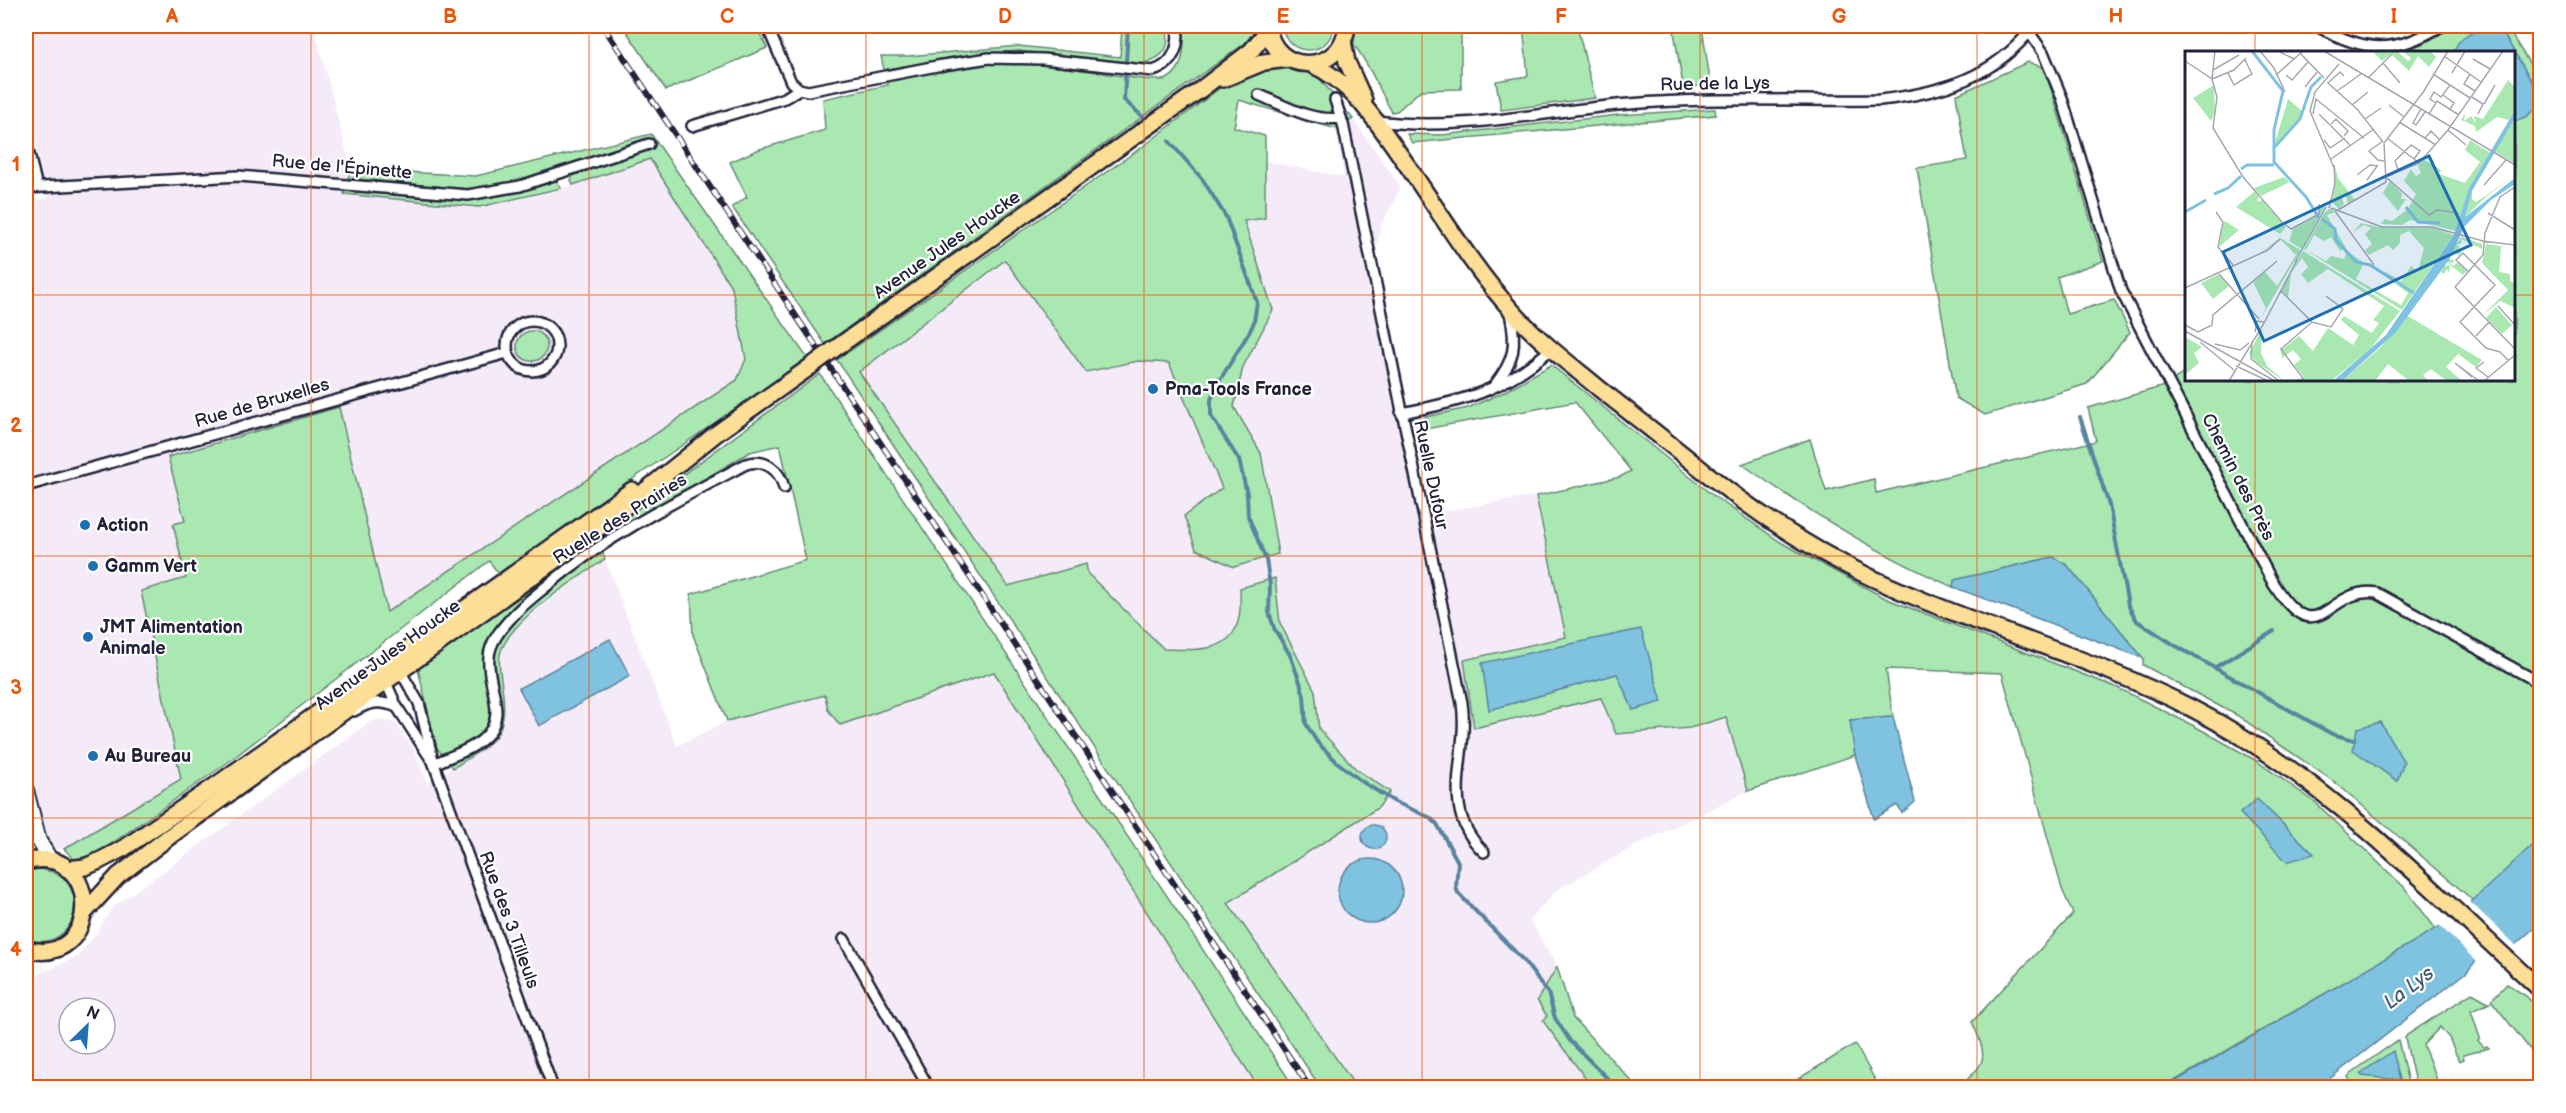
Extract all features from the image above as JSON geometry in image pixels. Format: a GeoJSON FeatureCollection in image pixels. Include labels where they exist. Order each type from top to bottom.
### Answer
{"type":"FeatureCollection","features":[{"type":"Feature","properties":{"kind":"main road"},"geometry":{"type":"LineString","coordinates":[[1311,64],[1332,55],[1343,41],[1347,26]]}},
{"type":"Feature","properties":{"kind":"main road"},"geometry":{"type":"LineString","coordinates":[[1268,28],[1275,46],[1288,59],[1311,64],[1336,79],[1376,121]]}},
{"type":"Feature","properties":{"kind":"main road","name":"Avenue Jules Houcke"},"geometry":{"type":"LineString","coordinates":[[26,949],[44,951],[63,945],[78,931],[85,912],[99,893],[136,861],[302,740],[390,670],[666,465],[717,433],[1200,90],[1251,51],[1268,28]]}},
{"type":"Feature","properties":{"kind":"main road"},"geometry":{"type":"LineString","coordinates":[[1343,41],[1347,62],[1376,121],[1481,273],[1510,308],[1551,349],[1722,486],[1802,541],[1888,585],[2128,679],[2192,708],[2276,758],[2328,797],[2541,990]]}},
{"type":"Feature","properties":{"kind":"main road","name":"Avenue Jules Houcke"},"geometry":{"type":"LineString","coordinates":[[1200,90],[1264,62],[1288,59]]}},
{"type":"Feature","properties":{"kind":"main road","name":"Avenue Jules Houcke"},"geometry":{"type":"LineString","coordinates":[[67,869],[92,865],[130,843],[390,670]]}},
{"type":"Feature","properties":{"kind":"main road"},"geometry":{"type":"LineString","coordinates":[[26,862],[51,861],[67,869],[82,888],[85,912]]}},
{"type":"Feature","properties":{"kind":"street"},"geometry":{"type":"LineString","coordinates":[[767,26],[789,78],[799,89],[813,91],[989,58],[1037,58],[1153,71],[1163,68],[1170,61],[1177,46],[1177,26]]}},
{"type":"Feature","properties":{"kind":"street"},"geometry":{"type":"LineString","coordinates":[[2317,26],[2346,41],[2372,47],[2405,44],[2427,29],[2441,26]]}},
{"type":"Feature","properties":{"kind":"street","name":"Rue de la Lys"},"geometry":{"type":"LineString","coordinates":[[1376,121],[1400,124],[1466,123],[1644,103],[1891,98],[1935,90],[1987,70],[2009,54],[2031,29]]}},
{"type":"Feature","properties":{"kind":"street","name":"Chemin des Près"},"geometry":{"type":"LineString","coordinates":[[2031,29],[2062,98],[2125,300],[2191,421],[2270,578],[2288,606],[2295,613],[2313,616],[2325,613],[2353,595],[2377,593],[2541,683]]}},
{"type":"Feature","properties":{"kind":"street"},"geometry":{"type":"LineString","coordinates":[[692,126],[785,98],[799,89]]}},
{"type":"Feature","properties":{"kind":"street"},"geometry":{"type":"LineString","coordinates":[[1259,95],[1311,117],[1322,119],[1341,117]]}},
{"type":"Feature","properties":{"kind":"street","name":"Ruelle Dufour"},"geometry":{"type":"LineString","coordinates":[[1335,100],[1341,117],[1463,712],[1458,784],[1460,810],[1467,833],[1484,852]]}},
{"type":"Feature","properties":{"kind":"street"},"geometry":{"type":"LineString","coordinates":[[26,142],[37,187]]}},
{"type":"Feature","properties":{"kind":"street","name":"Rue de l'Épinette"},"geometry":{"type":"LineString","coordinates":[[26,188],[251,176],[446,194],[478,194],[500,191],[551,177],[649,144]]}},
{"type":"Feature","properties":{"kind":"street"},"geometry":{"type":"LineString","coordinates":[[1492,388],[1505,372],[1512,357],[1514,338],[1510,308]]}},
{"type":"Feature","properties":{"kind":"street"},"geometry":{"type":"LineString","coordinates":[[527,322],[545,325],[556,339],[557,349],[554,358],[548,366],[538,370],[529,371],[519,368],[507,353],[507,344],[512,331],[527,322]]}},
{"type":"Feature","properties":{"kind":"street"},"geometry":{"type":"LineString","coordinates":[[1401,412],[1466,399],[1512,379],[1551,349]]}},
{"type":"Feature","properties":{"kind":"street","name":"Rue de Bruxelles"},"geometry":{"type":"LineString","coordinates":[[26,486],[507,353]]}},
{"type":"Feature","properties":{"kind":"street","name":"Ruelle des Prairies"},"geometry":{"type":"LineString","coordinates":[[434,764],[474,746],[490,731],[496,713],[496,699],[489,666],[492,646],[499,633],[518,611],[560,575],[640,522],[746,464],[761,462],[773,468],[784,488]]}},
{"type":"Feature","properties":{"kind":"street","name":"Rue des 3 Tilleuls"},"geometry":{"type":"LineString","coordinates":[[390,670],[397,707],[434,764]]}},
{"type":"Feature","properties":{"kind":"street","name":"Rue des 3 Tilleuls"},"geometry":{"type":"LineString","coordinates":[[390,670],[419,703],[434,764],[554,1088]]}},
{"type":"Feature","properties":{"kind":"street"},"geometry":{"type":"LineString","coordinates":[[302,740],[369,704],[381,702],[397,707]]}},
{"type":"Feature","properties":{"kind":"street"},"geometry":{"type":"LineString","coordinates":[[26,790],[39,841],[51,861]]}},
{"type":"Feature","properties":{"kind":"street"},"geometry":{"type":"LineString","coordinates":[[844,939],[929,1088]]}},
{"type":"Feature","properties":{"kind":"shaded area"},"geometry":{"type":"Polygon","coordinates":[[[26,26],[314,26],[351,169],[345,194],[479,207],[551,192],[649,159],[732,288],[746,360],[737,380],[386,613],[339,407],[168,457],[185,521],[173,525],[186,578],[141,591],[181,779],[64,849],[49,848],[42,826],[26,831],[26,200],[48,199],[26,105],[26,26]]]}},
{"type":"Feature","properties":{"kind":"shaded area"},"geometry":{"type":"Polygon","coordinates":[[[1353,119],[1400,186],[1381,225],[1376,248],[1430,513],[1536,496],[1566,638],[1464,660],[1475,728],[1601,698],[1690,728],[1726,717],[1748,791],[1637,845],[1556,891],[1530,920],[1557,967],[1537,1000],[1547,1016],[1543,1021],[1592,1087],[1356,1087],[1228,903],[1379,807],[1389,792],[1356,769],[1319,729],[1315,691],[1280,623],[1275,579],[1240,588],[1239,619],[1228,639],[1206,651],[1164,649],[1088,574],[1086,564],[1008,586],[859,372],[1005,259],[1086,372],[1138,361],[1169,363],[1222,488],[1184,516],[1277,554],[1261,453],[1234,407],[1243,367],[1273,310],[1244,221],[1265,218],[1265,161],[1344,177],[1336,129],[1353,119]]]}},
{"type":"Feature","properties":{"kind":"shaded area"},"geometry":{"type":"Polygon","coordinates":[[[605,559],[677,746],[727,721],[826,695],[841,725],[994,671],[1258,1087],[26,1088],[26,983],[28,979],[78,956],[98,931],[112,908],[370,722],[379,719],[395,723],[415,751],[427,783],[493,743],[500,656],[507,640],[520,622],[605,559]]]}},
{"type":"Feature","properties":{"kind":"green space"},"geometry":{"type":"Polygon","coordinates":[[[623,26],[757,26],[767,48],[666,90],[623,26]]]}},
{"type":"Feature","properties":{"kind":"green space"},"geometry":{"type":"Polygon","coordinates":[[[1122,26],[1166,26],[1168,41],[1164,52],[1155,59],[1140,64],[1019,51],[958,56],[884,70],[881,56],[908,56],[1019,46],[1120,57],[1122,26]]]}},
{"type":"Feature","properties":{"kind":"green space"},"geometry":{"type":"Polygon","coordinates":[[[1184,26],[1259,26],[1244,44],[825,344],[732,207],[747,197],[730,162],[757,150],[825,130],[823,99],[888,85],[887,81],[950,69],[1013,63],[1039,64],[1140,79],[1167,79],[1173,75],[1181,63],[1184,26]]]}},
{"type":"Feature","properties":{"kind":"green space"},"geometry":{"type":"Polygon","coordinates":[[[1282,26],[1334,26],[1331,36],[1324,44],[1308,50],[1292,44],[1285,36],[1282,26]]]}},
{"type":"Feature","properties":{"kind":"green space"},"geometry":{"type":"Polygon","coordinates":[[[1355,26],[1463,26],[1461,29],[1461,89],[1421,90],[1397,111],[1392,112],[1370,69],[1354,45],[1355,26]]]}},
{"type":"Feature","properties":{"kind":"green space"},"geometry":{"type":"Polygon","coordinates":[[[1523,26],[1577,26],[1595,98],[1501,110],[1496,81],[1528,76],[1523,26]]]}},
{"type":"Feature","properties":{"kind":"green space"},"geometry":{"type":"Polygon","coordinates":[[[1673,26],[1702,26],[1710,81],[1684,91],[1673,26]]]}},
{"type":"Feature","properties":{"kind":"green space"},"geometry":{"type":"Polygon","coordinates":[[[2454,26],[2506,26],[2540,80],[2540,838],[2474,901],[2336,783],[2238,716],[2143,665],[2143,658],[2067,565],[2052,557],[1955,580],[1953,587],[1898,561],[1844,531],[1742,464],[1810,439],[1826,491],[1874,479],[1876,493],[2096,441],[2088,408],[2161,387],[2185,373],[2185,381],[2515,381],[2515,51],[2402,51],[2425,43],[2454,26]]]}},
{"type":"Feature","properties":{"kind":"green space"},"geometry":{"type":"Polygon","coordinates":[[[2028,62],[2042,67],[2047,76],[2103,261],[2057,277],[2067,314],[2114,300],[2130,332],[2087,384],[1985,415],[1956,398],[1917,168],[1967,160],[1956,95],[2028,62]]]}},
{"type":"Feature","properties":{"kind":"green space"},"geometry":{"type":"Polygon","coordinates":[[[1273,65],[1315,73],[1353,119],[1336,129],[1239,100],[1234,127],[1265,136],[1265,218],[1244,221],[1273,310],[1243,367],[1234,407],[1261,453],[1278,554],[1234,567],[1196,549],[1184,516],[1222,488],[1169,363],[1138,361],[1086,372],[1005,260],[859,372],[1008,586],[1086,564],[1088,574],[1164,649],[1187,650],[1210,648],[1229,638],[1239,617],[1240,588],[1275,578],[1280,623],[1315,691],[1319,729],[1356,769],[1390,792],[1379,807],[1228,903],[1356,1087],[1320,1087],[837,360],[1145,145],[1224,85],[1273,65]]]}},
{"type":"Feature","properties":{"kind":"green space"},"geometry":{"type":"Polygon","coordinates":[[[1715,109],[1716,115],[1412,143],[1407,134],[1442,135],[1619,115],[1715,109]]]}},
{"type":"Feature","properties":{"kind":"green space"},"geometry":{"type":"Polygon","coordinates":[[[651,134],[808,359],[605,498],[499,574],[489,561],[227,763],[95,855],[74,859],[64,849],[181,779],[141,591],[186,578],[173,524],[185,521],[168,457],[339,407],[387,612],[737,380],[746,359],[732,288],[650,159],[573,185],[571,180],[573,176],[583,172],[653,149],[648,139],[514,183],[475,190],[348,178],[351,169],[476,176],[651,134]]]}},
{"type":"Feature","properties":{"kind":"green space"},"geometry":{"type":"Polygon","coordinates":[[[556,180],[561,188],[479,207],[344,194],[346,187],[469,199],[505,194],[556,180]]]}},
{"type":"Feature","properties":{"kind":"green space"},"geometry":{"type":"Polygon","coordinates":[[[532,331],[538,332],[546,340],[546,352],[538,360],[532,361],[526,360],[518,352],[517,346],[518,340],[526,332],[532,331]]]}},
{"type":"Feature","properties":{"kind":"green space"},"geometry":{"type":"Polygon","coordinates":[[[1551,365],[1715,497],[1782,543],[1887,599],[2118,688],[2198,728],[2255,760],[2315,802],[2404,887],[2436,929],[2164,1087],[1958,1087],[1975,1072],[1982,1059],[1981,1044],[1972,1022],[2073,914],[2062,889],[2002,673],[1886,669],[1893,717],[1850,720],[1855,755],[1748,791],[1726,717],[1690,728],[1616,734],[1601,698],[1474,728],[1464,660],[1566,637],[1536,496],[1620,477],[1631,471],[1575,402],[1414,431],[1425,417],[1468,408],[1502,393],[1551,365]]]}},
{"type":"Feature","properties":{"kind":"green space"},"geometry":{"type":"Polygon","coordinates":[[[820,374],[1294,1087],[1258,1087],[994,672],[840,725],[828,710],[825,695],[727,721],[693,635],[691,594],[806,560],[780,445],[750,452],[598,542],[605,559],[545,601],[506,640],[499,658],[504,703],[503,717],[495,737],[488,745],[453,768],[437,748],[418,669],[820,374]]]}},
{"type":"Feature","properties":{"kind":"green space"},"geometry":{"type":"Polygon","coordinates":[[[36,869],[55,873],[67,883],[74,897],[74,912],[69,925],[59,936],[45,941],[26,939],[26,872],[36,869]]]}},
{"type":"Feature","properties":{"kind":"green space"},"geometry":{"type":"Polygon","coordinates":[[[1557,967],[1573,1018],[1637,1087],[1592,1087],[1543,1021],[1547,1016],[1537,1000],[1557,967]]]}},
{"type":"Feature","properties":{"kind":"green space"},"geometry":{"type":"Polygon","coordinates":[[[2507,984],[2526,996],[2540,1010],[2540,1062],[2491,1000],[2507,984]]]}},
{"type":"Feature","properties":{"kind":"green space"},"geometry":{"type":"Polygon","coordinates":[[[2472,993],[2490,1003],[2471,1011],[2480,1038],[2478,1041],[2484,1047],[2489,1048],[2463,1055],[2464,1059],[2459,1061],[2449,1038],[2440,1027],[2423,1045],[2440,1087],[2416,1087],[2405,1038],[2472,993]]]}},
{"type":"Feature","properties":{"kind":"green space"},"geometry":{"type":"Polygon","coordinates":[[[2398,1040],[2409,1087],[2350,1081],[2348,1077],[2350,1074],[2398,1040]]]}},
{"type":"Feature","properties":{"kind":"green space"},"geometry":{"type":"Polygon","coordinates":[[[1855,1044],[1879,1087],[1785,1087],[1855,1044]]]}},
{"type":"Feature","properties":{"kind":"water"},"geometry":{"type":"Polygon","coordinates":[[[2482,29],[2498,29],[2514,51],[2454,51],[2464,36],[2482,29]]]}},
{"type":"Feature","properties":{"kind":"water"},"geometry":{"type":"Polygon","coordinates":[[[2515,53],[2539,93],[2539,105],[2527,116],[2515,122],[2515,53]]]}},
{"type":"Feature","properties":{"kind":"water"},"geometry":{"type":"Polygon","coordinates":[[[2053,557],[2067,565],[2143,658],[1953,587],[1954,580],[2053,557]]]}},
{"type":"Feature","properties":{"kind":"water"},"geometry":{"type":"Polygon","coordinates":[[[1641,629],[1662,702],[1633,710],[1617,674],[1489,710],[1482,663],[1641,629]]]}},
{"type":"Feature","properties":{"kind":"water"},"geometry":{"type":"Polygon","coordinates":[[[610,639],[630,676],[539,726],[519,688],[610,639]]]}},
{"type":"Feature","properties":{"kind":"water"},"geometry":{"type":"Polygon","coordinates":[[[1893,717],[1915,802],[1902,813],[1897,805],[1874,819],[1855,755],[1850,720],[1893,717]]]}},
{"type":"Feature","properties":{"kind":"water"},"geometry":{"type":"Polygon","coordinates":[[[2380,722],[2404,762],[2397,781],[2353,750],[2357,728],[2380,722]]]}},
{"type":"Feature","properties":{"kind":"water"},"geometry":{"type":"Polygon","coordinates":[[[2257,799],[2314,854],[2287,862],[2240,813],[2257,799]]]}},
{"type":"Feature","properties":{"kind":"water"},"geometry":{"type":"Polygon","coordinates":[[[1374,825],[1382,829],[1386,837],[1382,845],[1374,849],[1366,845],[1362,837],[1366,829],[1374,825]]]}},
{"type":"Feature","properties":{"kind":"water","name":"La Lys"},"geometry":{"type":"Polygon","coordinates":[[[2540,838],[2540,923],[2502,956],[2486,948],[2467,972],[2319,1087],[2164,1088],[2454,918],[2540,838]]]}},
{"type":"Feature","properties":{"kind":"water"},"geometry":{"type":"Polygon","coordinates":[[[1370,859],[1388,864],[1393,868],[1397,873],[1402,891],[1397,909],[1393,914],[1388,918],[1370,923],[1352,918],[1347,914],[1343,909],[1338,891],[1343,873],[1347,868],[1352,864],[1370,859]]]}},
{"type":"Feature","properties":{"kind":"water"},"geometry":{"type":"Polygon","coordinates":[[[2393,1051],[2400,1080],[2362,1076],[2361,1073],[2393,1051]]]}},
{"type":"Feature","properties":{"kind":"pier"},"geometry":{"type":"Polygon","coordinates":[[[2469,901],[2517,946],[2500,961],[2487,952],[2478,963],[2438,924],[2469,901]]]}},
{"type":"Feature","properties":{"kind":"waterway"},"geometry":{"type":"LineString","coordinates":[[1128,26],[1124,100],[1143,117]]}},
{"type":"Feature","properties":{"kind":"waterway"},"geometry":{"type":"LineString","coordinates":[[1169,141],[1203,180],[1226,217],[1257,302],[1250,331],[1215,388],[1211,400],[1211,416],[1239,460],[1247,494],[1248,516],[1266,560],[1270,585],[1269,612],[1274,628],[1290,655],[1300,682],[1304,696],[1306,724],[1317,742],[1361,781],[1395,802],[1429,817],[1437,824],[1458,862],[1456,887],[1458,893],[1524,961],[1548,993],[1555,1018],[1570,1041],[1617,1088]]}},
{"type":"Feature","properties":{"kind":"waterway"},"geometry":{"type":"LineString","coordinates":[[2080,417],[2109,505],[2128,605],[2137,621],[2176,646],[2332,734],[2354,740]]}},
{"type":"Feature","properties":{"kind":"waterway"},"geometry":{"type":"LineString","coordinates":[[2214,668],[2274,631]]}},
{"type":"Feature","properties":{"kind":"railway"},"geometry":{"type":"LineString","coordinates":[[603,26],[1310,1088]]}},
{"type":"Feature","properties":{"kind":"place","name":"Pma-Tools France"},"geometry":{"type":"Point","coordinates":[1153,389]}},
{"type":"Feature","properties":{"kind":"place","name":"Action"},"geometry":{"type":"Point","coordinates":[85,525]}},
{"type":"Feature","properties":{"kind":"place","name":"Gamm Vert"},"geometry":{"type":"Point","coordinates":[93,566]}},
{"type":"Feature","properties":{"kind":"place","name":"JMT Alimentation Animale"},"geometry":{"type":"Point","coordinates":[88,637]}},
{"type":"Feature","properties":{"kind":"place","name":"Au Bureau"},"geometry":{"type":"Point","coordinates":[93,756]}}]}
